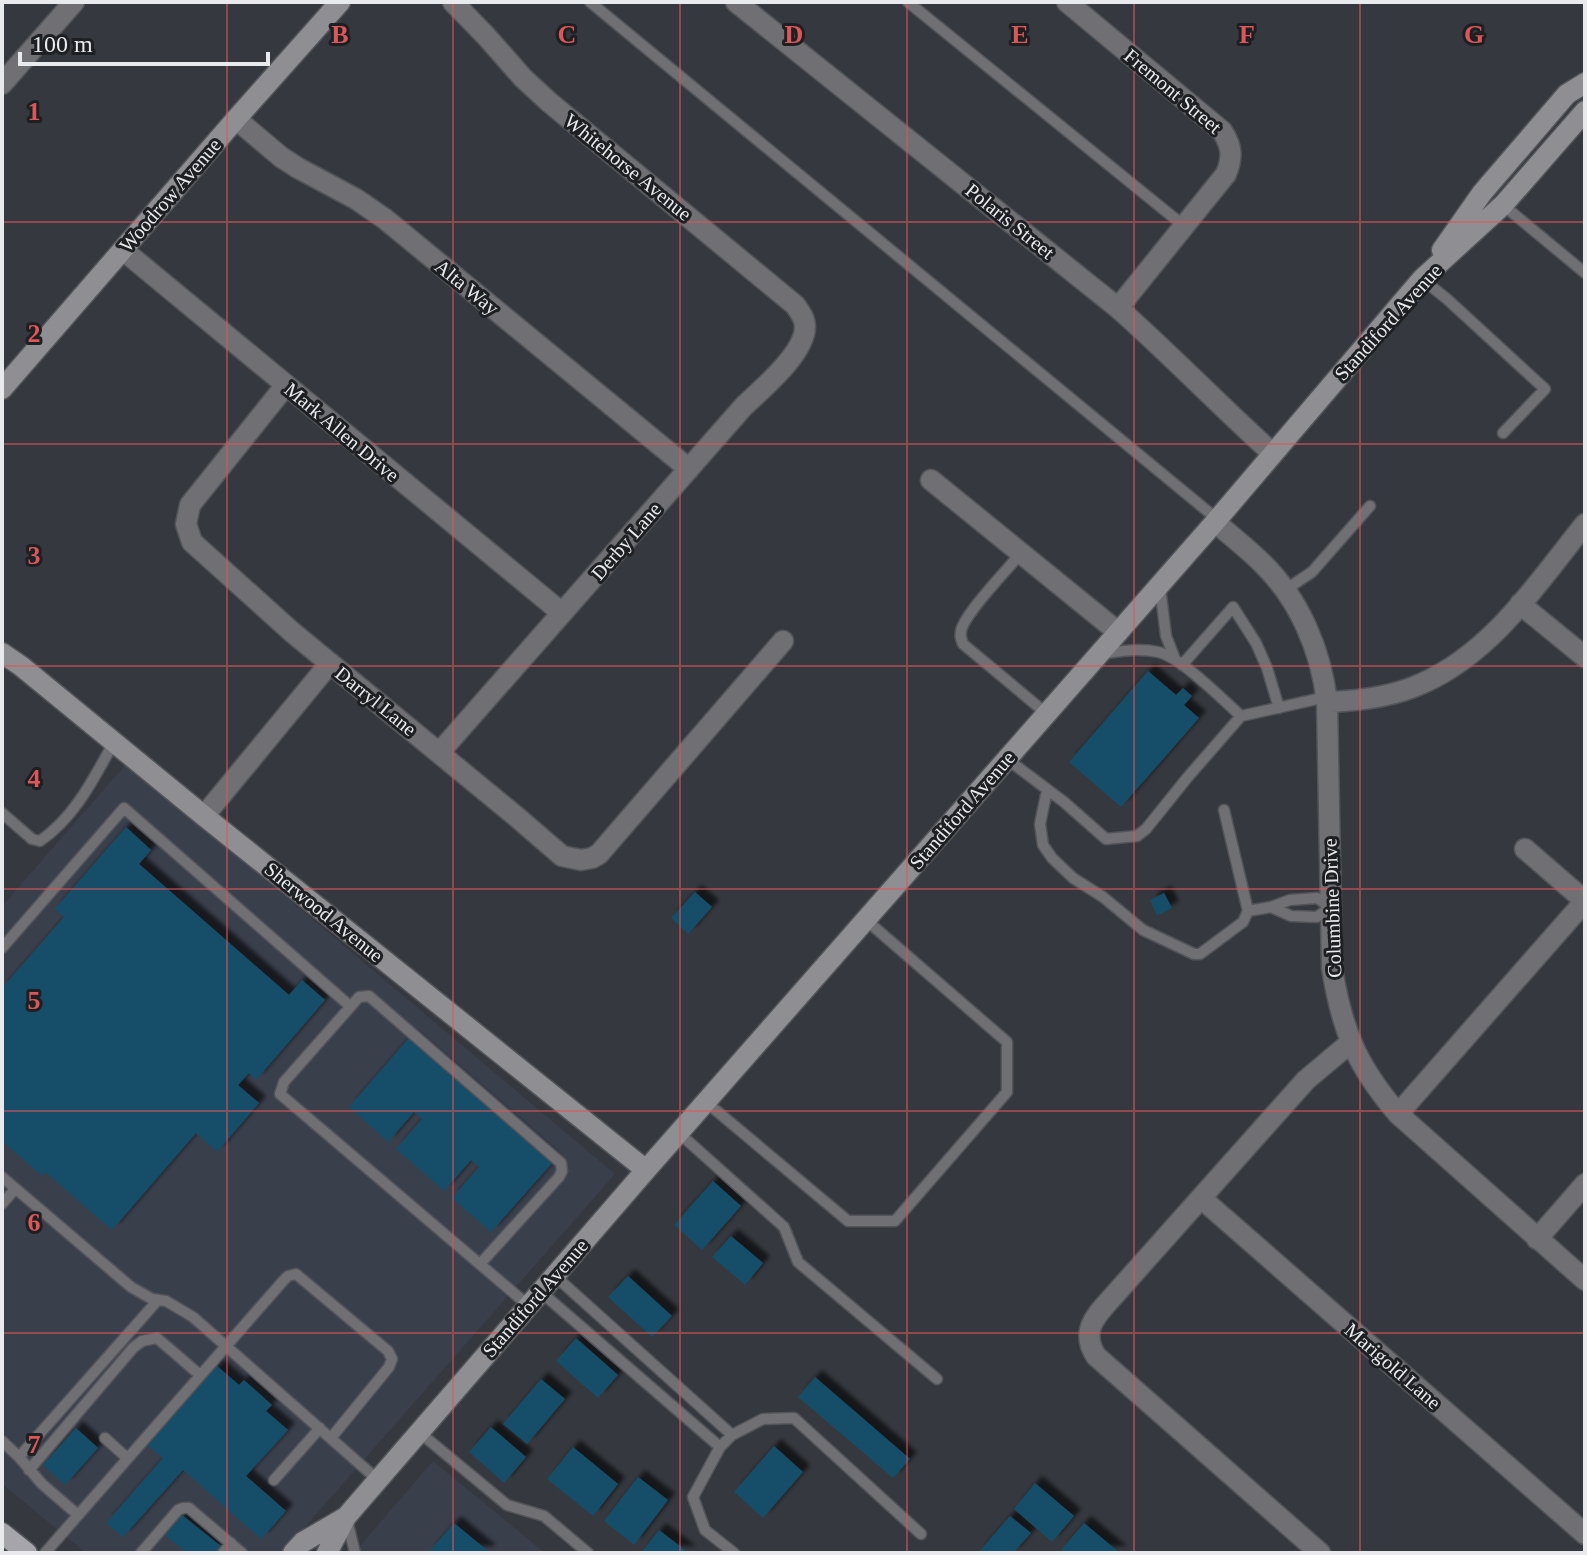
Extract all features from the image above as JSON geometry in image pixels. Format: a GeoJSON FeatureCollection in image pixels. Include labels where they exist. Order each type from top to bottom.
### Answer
{"type":"FeatureCollection","features":[{"type":"Feature","properties":{"kind":"main road","name":"Woodrow Avenue"},"geometry":{"type":"LineString","coordinates":[[2,389],[340,2]]}},
{"type":"Feature","properties":{"kind":"main road"},"geometry":{"type":"LineString","coordinates":[[1422,279],[1482,193],[1567,94],[1585,83]]}},
{"type":"Feature","properties":{"kind":"main road","name":"Standiford Avenue"},"geometry":{"type":"LineString","coordinates":[[327,1553],[346,1517],[419,1432],[1216,520],[1422,279],[1503,205],[1585,111]]}},
{"type":"Feature","properties":{"kind":"main road","name":"Sherwood Avenue"},"geometry":{"type":"LineString","coordinates":[[2,653],[646,1170]]}},
{"type":"Feature","properties":{"kind":"main road","name":"Standiford Avenue"},"geometry":{"type":"LineString","coordinates":[[293,1553],[303,1542],[346,1517]]}},
{"type":"Feature","properties":{"kind":"main road"},"geometry":{"type":"LineString","coordinates":[[2,1533],[27,1553]]}},
{"type":"Feature","properties":{"kind":"street"},"geometry":{"type":"LineString","coordinates":[[2,84],[74,2]]}},
{"type":"Feature","properties":{"kind":"street","name":"Whitehorse Avenue"},"geometry":{"type":"LineString","coordinates":[[453,2],[549,102],[795,305],[805,326]]}},
{"type":"Feature","properties":{"kind":"street","name":"Polaris Street"},"geometry":{"type":"LineString","coordinates":[[736,2],[1118,308],[1272,453]]}},
{"type":"Feature","properties":{"kind":"street","name":"Fremont Street"},"geometry":{"type":"LineString","coordinates":[[1067,2],[1222,131],[1232,151],[1226,174],[1118,308]]}},
{"type":"Feature","properties":{"kind":"street","name":"Alta Way"},"geometry":{"type":"LineString","coordinates":[[236,119],[281,157],[385,219],[689,469]]}},
{"type":"Feature","properties":{"kind":"street","name":"Mark Allen Drive"},"geometry":{"type":"LineString","coordinates":[[123,250],[562,613]]}},
{"type":"Feature","properties":{"kind":"street","name":"Derby Lane"},"geometry":{"type":"LineString","coordinates":[[439,753],[796,351],[805,326]]}},
{"type":"Feature","properties":{"kind":"street","name":"Darryl Lane"},"geometry":{"type":"LineString","coordinates":[[286,385],[190,505],[186,524],[192,542],[292,632],[562,856],[581,860],[599,854],[783,641]]}},
{"type":"Feature","properties":{"kind":"street"},"geometry":{"type":"LineString","coordinates":[[931,480],[1118,632]]}},
{"type":"Feature","properties":{"kind":"street","name":"Columbine Drive"},"geometry":{"type":"LineString","coordinates":[[1216,520],[1263,564],[1285,590],[1312,638],[1320,664],[1326,700],[1332,968],[1337,1002],[1350,1043],[1363,1068],[1398,1114],[1585,1280]]}},
{"type":"Feature","properties":{"kind":"street"},"geometry":{"type":"LineString","coordinates":[[1326,700],[1358,701],[1392,694],[1422,684],[1450,669],[1493,635],[1585,524]]}},
{"type":"Feature","properties":{"kind":"street"},"geometry":{"type":"LineString","coordinates":[[1520,604],[1585,657]]}},
{"type":"Feature","properties":{"kind":"street"},"geometry":{"type":"LineString","coordinates":[[204,816],[330,663]]}},
{"type":"Feature","properties":{"kind":"street"},"geometry":{"type":"LineString","coordinates":[[1398,1114],[1585,901],[1525,849]]}},
{"type":"Feature","properties":{"kind":"street"},"geometry":{"type":"LineString","coordinates":[[1320,1553],[1096,1356],[1091,1350],[1089,1338],[1093,1320],[1306,1080],[1350,1043]]}},
{"type":"Feature","properties":{"kind":"street"},"geometry":{"type":"LineString","coordinates":[[1537,1239],[1585,1184]]}},
{"type":"Feature","properties":{"kind":"street","name":"Marigold Lane"},"geometry":{"type":"LineString","coordinates":[[1201,1198],[1585,1534]]}},
{"type":"Feature","properties":{"kind":"lane"},"geometry":{"type":"LineString","coordinates":[[590,2],[1216,520]]}},
{"type":"Feature","properties":{"kind":"lane"},"geometry":{"type":"LineString","coordinates":[[908,2],[1184,226]]}},
{"type":"Feature","properties":{"kind":"lane"},"geometry":{"type":"LineString","coordinates":[[1503,205],[1585,273]]}},
{"type":"Feature","properties":{"kind":"lane"},"geometry":{"type":"LineString","coordinates":[[1422,279],[1545,389],[1503,433]]}},
{"type":"Feature","properties":{"kind":"lane"},"geometry":{"type":"LineString","coordinates":[[1285,590],[1312,572],[1370,506]]}},
{"type":"Feature","properties":{"kind":"lane"},"geometry":{"type":"LineString","coordinates":[[1021,553],[968,616],[961,629],[961,637],[970,651],[1047,714]]}},
{"type":"Feature","properties":{"kind":"lane"},"geometry":{"type":"LineString","coordinates":[[1159,585],[1166,636],[1178,662]]}},
{"type":"Feature","properties":{"kind":"lane"},"geometry":{"type":"LineString","coordinates":[[1178,662],[1233,607],[1256,643],[1279,708]]}},
{"type":"Feature","properties":{"kind":"lane"},"geometry":{"type":"LineString","coordinates":[[1099,654],[1159,652],[1178,662],[1241,716]]}},
{"type":"Feature","properties":{"kind":"lane"},"geometry":{"type":"LineString","coordinates":[[1007,759],[1106,839],[1137,836],[1241,716],[1326,700]]}},
{"type":"Feature","properties":{"kind":"lane"},"geometry":{"type":"LineString","coordinates":[[2,813],[32,839],[40,841],[86,793],[114,742]]}},
{"type":"Feature","properties":{"kind":"lane"},"geometry":{"type":"LineString","coordinates":[[1047,790],[1040,824],[1043,845],[1052,858],[1073,878],[1103,897],[1143,930],[1194,954],[1200,954],[1243,922],[1248,911],[1224,810]]}},
{"type":"Feature","properties":{"kind":"lane"},"geometry":{"type":"LineString","coordinates":[[2,948],[124,808],[350,1006]]}},
{"type":"Feature","properties":{"kind":"lane"},"geometry":{"type":"LineString","coordinates":[[1248,911],[1290,900],[1317,898],[1331,907],[1317,917],[1291,916],[1271,907]]}},
{"type":"Feature","properties":{"kind":"lane"},"geometry":{"type":"LineString","coordinates":[[706,1102],[848,1221],[895,1221],[1007,1092],[1007,1042],[866,920]]}},
{"type":"Feature","properties":{"kind":"lane"},"geometry":{"type":"LineString","coordinates":[[480,1264],[559,1177],[561,1163],[369,996],[359,997],[284,1082],[280,1094],[480,1264],[535,1299],[720,1447]]}},
{"type":"Feature","properties":{"kind":"lane"},"geometry":{"type":"LineString","coordinates":[[679,1133],[784,1227],[798,1262],[937,1379]]}},
{"type":"Feature","properties":{"kind":"lane"},"geometry":{"type":"LineString","coordinates":[[2,1177],[131,1287],[152,1299],[166,1301],[193,1317],[378,1480]]}},
{"type":"Feature","properties":{"kind":"lane"},"geometry":{"type":"LineString","coordinates":[[2,1204],[15,1189]]}},
{"type":"Feature","properties":{"kind":"lane"},"geometry":{"type":"LineString","coordinates":[[45,1553],[283,1281],[296,1274],[388,1351],[392,1359],[389,1367],[331,1438]]}},
{"type":"Feature","properties":{"kind":"lane"},"geometry":{"type":"LineString","coordinates":[[555,1276],[732,1435]]}},
{"type":"Feature","properties":{"kind":"lane"},"geometry":{"type":"LineString","coordinates":[[19,1457],[158,1300]]}},
{"type":"Feature","properties":{"kind":"lane"},"geometry":{"type":"LineString","coordinates":[[29,1470],[142,1341],[157,1338],[200,1375]]}},
{"type":"Feature","properties":{"kind":"lane"},"geometry":{"type":"LineString","coordinates":[[734,1553],[705,1530],[693,1497],[720,1447],[732,1435],[763,1419],[794,1418],[921,1534]]}},
{"type":"Feature","properties":{"kind":"lane"},"geometry":{"type":"LineString","coordinates":[[274,1480],[320,1428]]}},
{"type":"Feature","properties":{"kind":"lane"},"geometry":{"type":"LineString","coordinates":[[419,1432],[507,1505],[544,1516],[588,1553]]}},
{"type":"Feature","properties":{"kind":"lane"},"geometry":{"type":"LineString","coordinates":[[105,1438],[127,1458]]}},
{"type":"Feature","properties":{"kind":"lane"},"geometry":{"type":"LineString","coordinates":[[2,1441],[42,1484],[78,1515]]}},
{"type":"Feature","properties":{"kind":"lane"},"geometry":{"type":"LineString","coordinates":[[141,1553],[183,1508],[189,1508],[242,1553]]}},
{"type":"Feature","properties":{"kind":"lane"},"geometry":{"type":"LineString","coordinates":[[346,1517],[355,1553]]}},
{"type":"Feature","properties":{"kind":"lane"},"geometry":{"type":"LineString","coordinates":[[223,1553],[231,1543]]}},
{"type":"Feature","properties":{"kind":"shaded area"},"geometry":{"type":"Polygon","coordinates":[[[127,763],[615,1174],[282,1553],[86,1553],[2,1484],[2,906],[127,763]]]}},
{"type":"Feature","properties":{"kind":"shaded area"},"geometry":{"type":"Polygon","coordinates":[[[433,1461],[545,1553],[354,1553],[433,1461]]]}},
{"type":"Feature","properties":{"kind":"building"},"geometry":{"type":"Polygon","coordinates":[[[1148,671],[1176,695],[1183,688],[1192,696],[1184,705],[1199,718],[1121,807],[1069,762],[1148,671]]]}},
{"type":"Feature","properties":{"kind":"building"},"geometry":{"type":"Polygon","coordinates":[[[126,827],[151,850],[139,864],[289,995],[302,980],[325,1000],[256,1080],[249,1073],[238,1085],[259,1103],[217,1152],[196,1133],[112,1230],[45,1172],[42,1176],[2,1141],[2,988],[64,917],[55,909],[126,827]]]}},
{"type":"Feature","properties":{"kind":"building"},"geometry":{"type":"Polygon","coordinates":[[[695,892],[712,907],[688,934],[671,918],[695,892]]]}},
{"type":"Feature","properties":{"kind":"building"},"geometry":{"type":"Polygon","coordinates":[[[1164,893],[1172,908],[1157,916],[1150,900],[1164,893]]]}},
{"type":"Feature","properties":{"kind":"building"},"geometry":{"type":"Polygon","coordinates":[[[409,1038],[553,1162],[491,1232],[452,1198],[479,1167],[471,1160],[444,1191],[396,1149],[422,1119],[414,1112],[388,1142],[349,1107],[409,1038]]]}},
{"type":"Feature","properties":{"kind":"building"},"geometry":{"type":"Polygon","coordinates":[[[713,1181],[741,1206],[702,1250],[674,1225],[713,1181]]]}},
{"type":"Feature","properties":{"kind":"building"},"geometry":{"type":"Polygon","coordinates":[[[731,1236],[763,1263],[745,1285],[712,1257],[731,1236]]]}},
{"type":"Feature","properties":{"kind":"building"},"geometry":{"type":"Polygon","coordinates":[[[628,1276],[672,1316],[652,1337],[608,1297],[628,1276]]]}},
{"type":"Feature","properties":{"kind":"building"},"geometry":{"type":"Polygon","coordinates":[[[576,1338],[618,1375],[598,1398],[556,1361],[576,1338]]]}},
{"type":"Feature","properties":{"kind":"building"},"geometry":{"type":"Polygon","coordinates":[[[217,1366],[239,1385],[244,1380],[272,1405],[266,1411],[288,1430],[246,1476],[286,1511],[261,1539],[183,1470],[123,1537],[106,1523],[163,1458],[147,1445],[217,1366]]]}},
{"type":"Feature","properties":{"kind":"building"},"geometry":{"type":"Polygon","coordinates":[[[815,1377],[910,1459],[893,1478],[798,1397],[815,1377]]]}},
{"type":"Feature","properties":{"kind":"building"},"geometry":{"type":"Polygon","coordinates":[[[541,1379],[565,1399],[527,1444],[503,1424],[541,1379]]]}},
{"type":"Feature","properties":{"kind":"building"},"geometry":{"type":"Polygon","coordinates":[[[491,1427],[526,1457],[504,1483],[469,1452],[491,1427]]]}},
{"type":"Feature","properties":{"kind":"building"},"geometry":{"type":"Polygon","coordinates":[[[76,1428],[98,1448],[65,1485],[43,1465],[76,1428]]]}},
{"type":"Feature","properties":{"kind":"building"},"geometry":{"type":"Polygon","coordinates":[[[774,1446],[803,1472],[763,1518],[734,1492],[774,1446]]]}},
{"type":"Feature","properties":{"kind":"building"},"geometry":{"type":"Polygon","coordinates":[[[573,1447],[618,1484],[593,1516],[547,1479],[573,1447]]]}},
{"type":"Feature","properties":{"kind":"building"},"geometry":{"type":"Polygon","coordinates":[[[638,1477],[668,1500],[634,1545],[604,1521],[638,1477]]]}},
{"type":"Feature","properties":{"kind":"building"},"geometry":{"type":"Polygon","coordinates":[[[1035,1483],[1074,1516],[1052,1542],[1014,1509],[1035,1483]]]}},
{"type":"Feature","properties":{"kind":"building"},"geometry":{"type":"Polygon","coordinates":[[[182,1515],[222,1547],[217,1553],[187,1553],[165,1535],[182,1515]]]}},
{"type":"Feature","properties":{"kind":"building"},"geometry":{"type":"Polygon","coordinates":[[[1010,1516],[1031,1533],[1013,1553],[978,1553],[1010,1516]]]}},
{"type":"Feature","properties":{"kind":"building"},"geometry":{"type":"Polygon","coordinates":[[[454,1523],[488,1551],[487,1553],[428,1553],[454,1523]]]}},
{"type":"Feature","properties":{"kind":"building"},"geometry":{"type":"Polygon","coordinates":[[[1084,1523],[1120,1553],[1064,1553],[1061,1550],[1084,1523]]]}},
{"type":"Feature","properties":{"kind":"building"},"geometry":{"type":"Polygon","coordinates":[[[659,1530],[689,1553],[642,1552],[659,1530]]]}}]}
